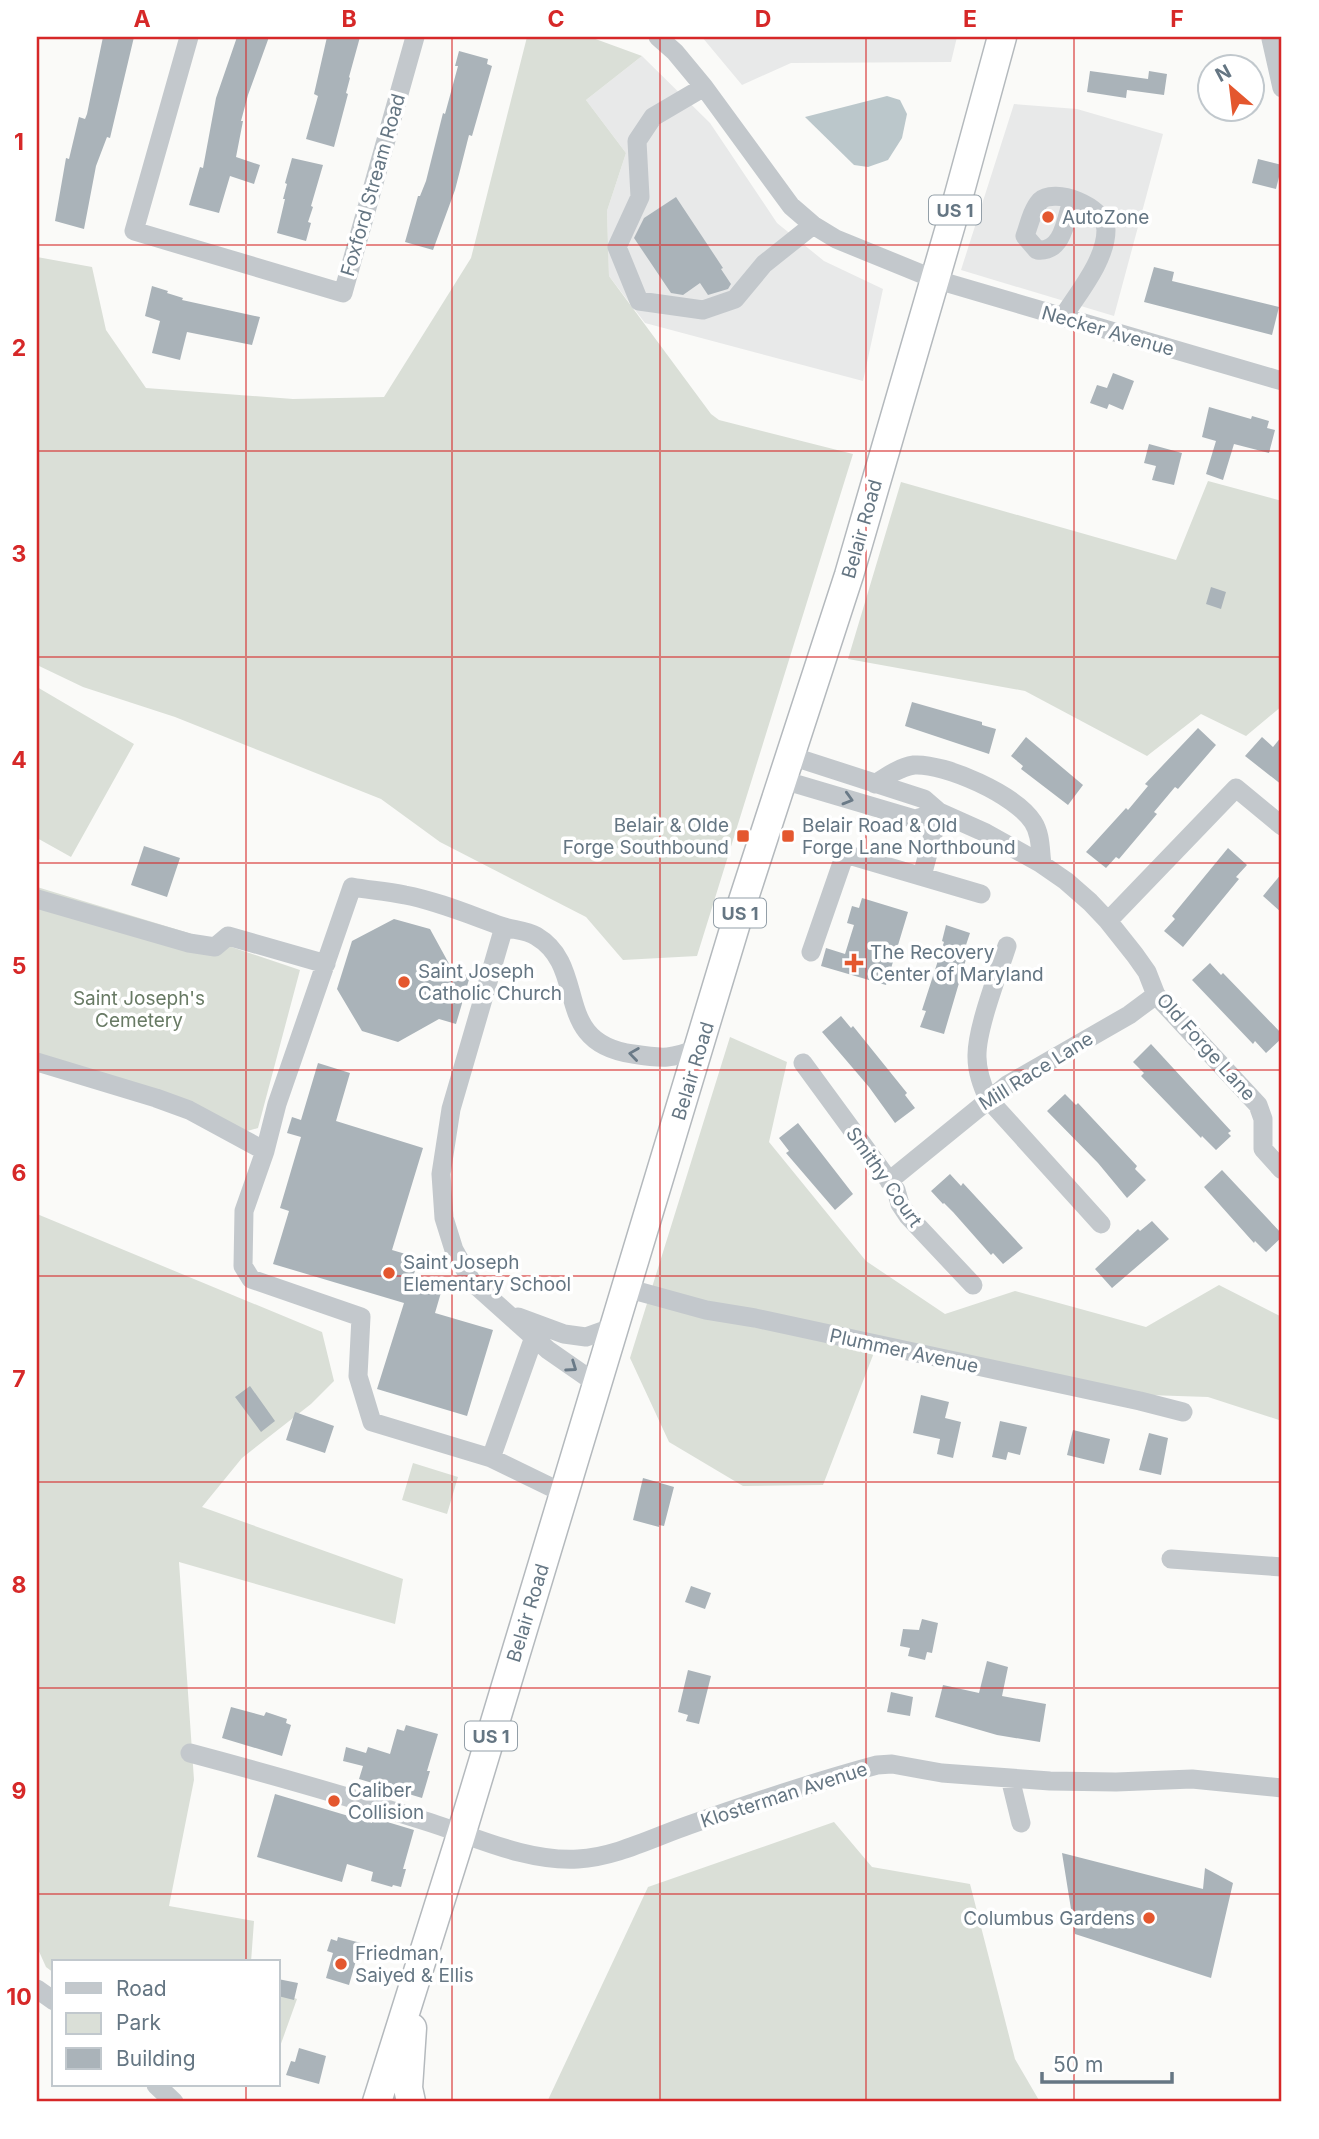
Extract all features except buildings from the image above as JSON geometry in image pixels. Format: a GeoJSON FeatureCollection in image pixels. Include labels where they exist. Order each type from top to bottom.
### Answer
{"type":"FeatureCollection","features":[{"type":"Feature","properties":{"kind":"highway","name":"Belair Road"},"geometry":{"type":"LineString","coordinates":[[377,2102],[461,1835],[740,913],[849,575],[1002,37]]}},
{"type":"Feature","properties":{"kind":"highway"},"geometry":{"type":"LineString","coordinates":[[411,2102],[409,2060],[415,1978]]}},
{"type":"Feature","properties":{"kind":"street","name":"Foxford Stream Road"},"geometry":{"type":"LineString","coordinates":[[189,37],[134,232],[343,293],[415,37]]}},
{"type":"Feature","properties":{"kind":"street","name":"Necker Avenue"},"geometry":{"type":"LineString","coordinates":[[658,37],[675,52],[704,87],[779,191],[813,225],[852,247],[934,279],[1282,381]]}},
{"type":"Feature","properties":{"kind":"street"},"geometry":{"type":"LineString","coordinates":[[1273,39],[1282,88]]}},
{"type":"Feature","properties":{"kind":"street"},"geometry":{"type":"LineString","coordinates":[[704,87],[653,117],[637,141],[640,197],[617,247],[639,301],[704,310],[736,299],[764,264],[813,225]]}},
{"type":"Feature","properties":{"kind":"street"},"geometry":{"type":"LineString","coordinates":[[1063,317],[1094,268],[1106,229],[1102,218],[1092,207],[1072,200]]}},
{"type":"Feature","properties":{"kind":"street"},"geometry":{"type":"LineString","coordinates":[[875,784],[913,765],[934,767],[1006,795],[1027,813],[1035,824],[1042,864]]}},
{"type":"Feature","properties":{"kind":"street","name":"Old Forge Lane"},"geometry":{"type":"LineString","coordinates":[[787,768],[875,784],[924,799],[939,813],[986,833],[1042,864],[1066,881],[1108,921],[1141,964],[1156,995],[1258,1105],[1263,1119],[1263,1149],[1282,1170]]}},
{"type":"Feature","properties":{"kind":"street","name":"Old Forge Lane"},"geometry":{"type":"LineString","coordinates":[[787,768],[915,818],[939,813]]}},
{"type":"Feature","properties":{"kind":"street"},"geometry":{"type":"LineString","coordinates":[[1108,921],[1236,788],[1282,826]]}},
{"type":"Feature","properties":{"kind":"street"},"geometry":{"type":"LineString","coordinates":[[922,876],[939,813]]}},
{"type":"Feature","properties":{"kind":"street"},"geometry":{"type":"LineString","coordinates":[[811,952],[845,854],[981,894]]}},
{"type":"Feature","properties":{"kind":"street"},"geometry":{"type":"LineString","coordinates":[[565,1494],[491,1458],[372,1422],[358,1376],[362,1317],[251,1279],[243,1266],[244,1211],[265,1152],[277,1104],[352,887],[406,895],[534,934],[553,949],[566,976],[582,1026],[600,1045],[631,1054],[673,1059],[700,1048]]}},
{"type":"Feature","properties":{"kind":"street"},"geometry":{"type":"LineString","coordinates":[[37,899],[190,943],[215,947],[228,936],[326,964]]}},
{"type":"Feature","properties":{"kind":"street"},"geometry":{"type":"LineString","coordinates":[[504,927],[451,1109],[441,1174],[444,1218],[454,1250],[472,1282],[548,1350],[597,1384]]}},
{"type":"Feature","properties":{"kind":"street"},"geometry":{"type":"LineString","coordinates":[[1007,946],[977,1047],[979,1078],[988,1099],[1101,1224]]}},
{"type":"Feature","properties":{"kind":"street","name":"Mill Race Lane"},"geometry":{"type":"LineString","coordinates":[[889,1181],[1007,1085],[1129,1014],[1156,995]]}},
{"type":"Feature","properties":{"kind":"street"},"geometry":{"type":"LineString","coordinates":[[37,1062],[189,1110],[265,1152]]}},
{"type":"Feature","properties":{"kind":"street","name":"Smithy Court"},"geometry":{"type":"LineString","coordinates":[[803,1063],[889,1181],[908,1216],[973,1285]]}},
{"type":"Feature","properties":{"kind":"street","name":"Plummer Avenue"},"geometry":{"type":"LineString","coordinates":[[626,1287],[706,1310],[755,1318],[1183,1412]]}},
{"type":"Feature","properties":{"kind":"street"},"geometry":{"type":"LineString","coordinates":[[511,1315],[564,1334],[586,1337],[614,1327]]}},
{"type":"Feature","properties":{"kind":"street"},"geometry":{"type":"LineString","coordinates":[[491,1458],[534,1337]]}},
{"type":"Feature","properties":{"kind":"street"},"geometry":{"type":"LineString","coordinates":[[1171,1559],[1282,1567]]}},
{"type":"Feature","properties":{"kind":"street","name":"Klosterman Avenue"},"geometry":{"type":"LineString","coordinates":[[190,1753],[323,1789],[443,1826],[461,1835],[547,1857],[580,1859],[604,1855],[734,1809],[877,1765],[1050,1781],[1192,1779],[1282,1788]]}},
{"type":"Feature","properties":{"kind":"street"},"geometry":{"type":"LineString","coordinates":[[1010,1777],[1021,1823]]}},
{"type":"Feature","properties":{"kind":"street"},"geometry":{"type":"LineString","coordinates":[[37,1989],[52,2000]]}},
{"type":"Feature","properties":{"kind":"street"},"geometry":{"type":"LineString","coordinates":[[157,2086],[174,2102]]}},
{"type":"Feature","properties":{"kind":"shaded area"},"geometry":{"type":"Polygon","coordinates":[[[702,37],[957,37],[951,62],[791,63],[742,85],[702,37]]]}},
{"type":"Feature","properties":{"kind":"shaded area"},"geometry":{"type":"Polygon","coordinates":[[[642,56],[710,123],[777,223],[824,261],[883,289],[863,381],[645,323],[609,276],[607,211],[626,153],[586,100],[642,56]]]}},
{"type":"Feature","properties":{"kind":"shaded area"},"geometry":{"type":"Polygon","coordinates":[[[887,96],[900,100],[907,114],[902,138],[888,160],[868,167],[854,165],[805,117],[887,96]]]}},
{"type":"Feature","properties":{"kind":"shaded area"},"geometry":{"type":"Polygon","coordinates":[[[1014,104],[1077,109],[1163,134],[1114,316],[961,270],[1014,104]]]}},
{"type":"Feature","properties":{"kind":"green space"},"geometry":{"type":"Polygon","coordinates":[[[527,37],[590,37],[642,56],[586,100],[626,153],[607,211],[609,276],[711,414],[719,420],[853,454],[697,956],[623,960],[586,917],[440,842],[381,799],[175,717],[83,687],[37,665],[37,257],[92,267],[106,330],[146,388],[293,399],[384,397],[471,258],[527,37]]]}},
{"type":"Feature","properties":{"kind":"green space"},"geometry":{"type":"Polygon","coordinates":[[[1208,481],[1282,501],[1282,706],[1246,736],[1201,714],[1147,756],[1025,691],[848,659],[901,482],[1176,560],[1208,481]]]}},
{"type":"Feature","properties":{"kind":"green space"},"geometry":{"type":"Polygon","coordinates":[[[37,687],[134,744],[71,857],[37,838],[37,687]]]}},
{"type":"Feature","properties":{"kind":"green space","name":"Saint Joseph's Cemetery"},"geometry":{"type":"Polygon","coordinates":[[[37,887],[300,970],[258,1128],[244,1132],[37,1069],[37,887]]]}},
{"type":"Feature","properties":{"kind":"green space"},"geometry":{"type":"Polygon","coordinates":[[[730,1037],[787,1062],[769,1142],[866,1261],[945,1314],[1015,1291],[1146,1327],[1219,1285],[1282,1317],[1282,1421],[1208,1397],[1148,1395],[880,1337],[823,1485],[743,1486],[669,1442],[630,1358],[730,1037]]]}},
{"type":"Feature","properties":{"kind":"green space"},"geometry":{"type":"Polygon","coordinates":[[[37,1214],[322,1332],[334,1381],[311,1404],[242,1458],[202,1507],[403,1579],[395,1624],[179,1562],[194,1780],[169,1906],[254,1921],[251,1960],[52,1960],[52,1972],[46,1967],[37,1947],[37,1214]]]}},
{"type":"Feature","properties":{"kind":"green space"},"geometry":{"type":"Polygon","coordinates":[[[413,1463],[458,1477],[447,1514],[402,1500],[413,1463]]]}},
{"type":"Feature","properties":{"kind":"green space"},"geometry":{"type":"Polygon","coordinates":[[[834,1822],[872,1867],[970,1884],[1015,2059],[1040,2102],[547,2102],[648,1887],[834,1822]]]}},
{"type":"Feature","properties":{"kind":"green space"},"geometry":{"type":"Polygon","coordinates":[[[280,1993],[297,1999],[280,2046],[280,1993]]]}},
{"type":"Feature","properties":{"kind":"place","name":"AutoZone"},"geometry":{"type":"Point","coordinates":[1048,217]}},
{"type":"Feature","properties":{"kind":"place","name":"Belair & Olde Forge Southbound"},"geometry":{"type":"Point","coordinates":[743,836]}},
{"type":"Feature","properties":{"kind":"place","name":"Belair Road & Old Forge Lane Northbound"},"geometry":{"type":"Point","coordinates":[788,836]}},
{"type":"Feature","properties":{"kind":"place","name":"The Recovery Center of Maryland"},"geometry":{"type":"Point","coordinates":[854,963]}},
{"type":"Feature","properties":{"kind":"place","name":"Saint Joseph Catholic Church"},"geometry":{"type":"Point","coordinates":[404,982]}},
{"type":"Feature","properties":{"kind":"place","name":"Saint Joseph Elementary School"},"geometry":{"type":"Point","coordinates":[389,1273]}},
{"type":"Feature","properties":{"kind":"place","name":"Caliber Collision"},"geometry":{"type":"Point","coordinates":[334,1801]}},
{"type":"Feature","properties":{"kind":"place","name":"Columbus Gardens"},"geometry":{"type":"Point","coordinates":[1149,1918]}},
{"type":"Feature","properties":{"kind":"place","name":"Friedman, Saiyed & Ellis"},"geometry":{"type":"Point","coordinates":[341,1964]}}]}
